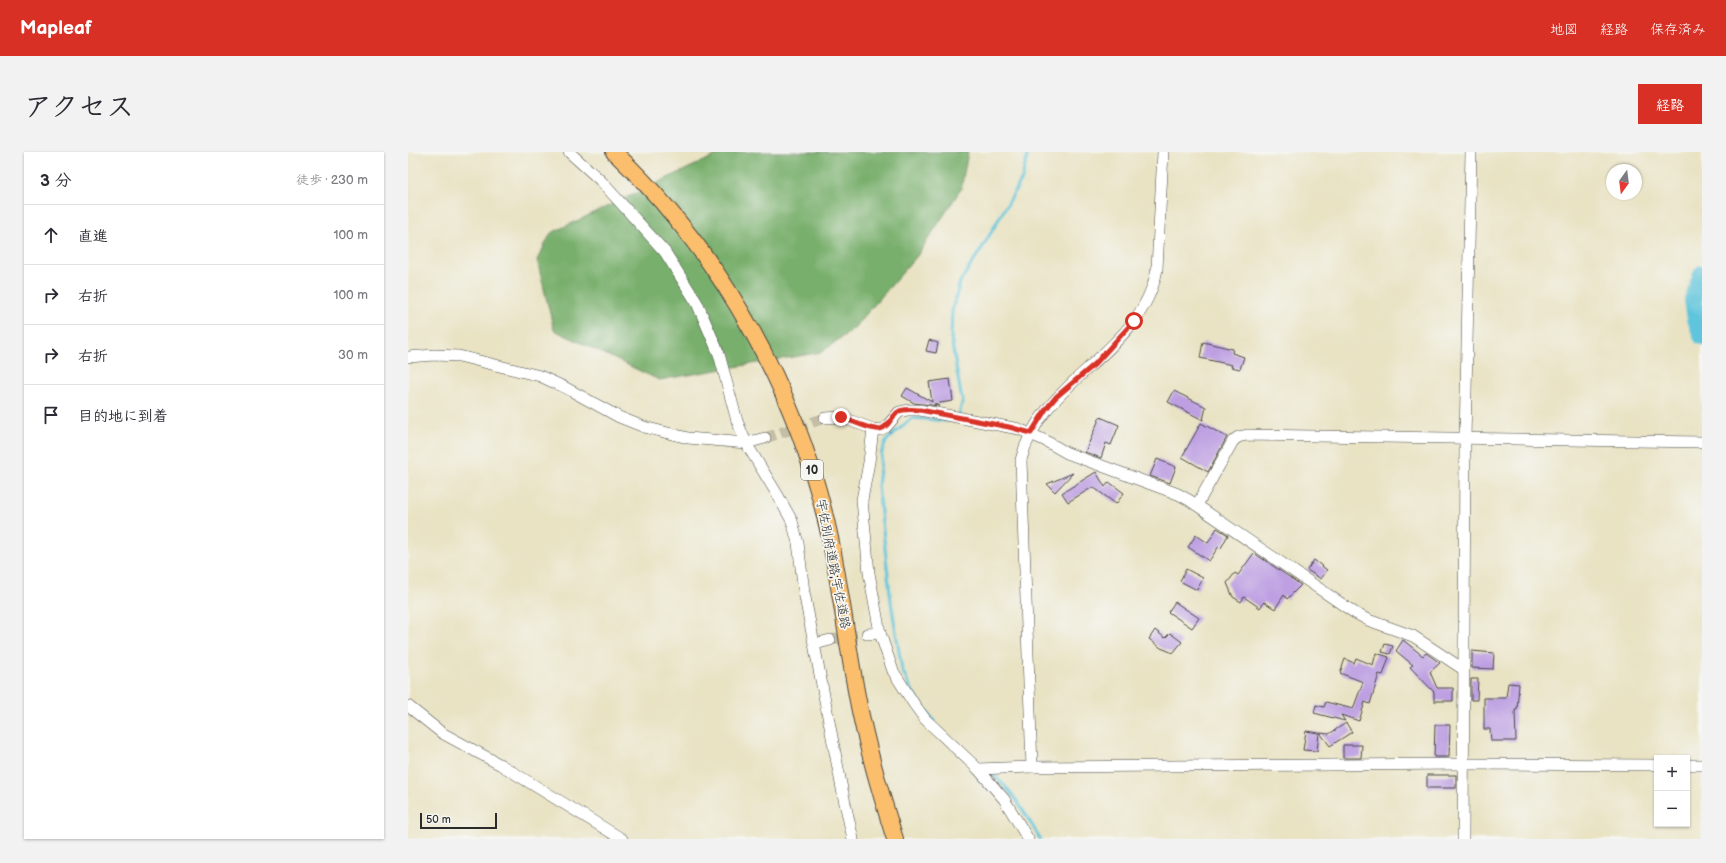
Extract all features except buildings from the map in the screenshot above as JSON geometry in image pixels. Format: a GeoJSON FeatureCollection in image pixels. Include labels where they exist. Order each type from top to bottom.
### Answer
{"type":"FeatureCollection","features":[{"type":"Feature","properties":{"kind":"highway"},"geometry":{"type":"LineString","coordinates":[[608,152],[639,176]]}},
{"type":"Feature","properties":{"kind":"highway","name":"宇佐別府道路;宇佐道路"},"geometry":{"type":"LineString","coordinates":[[614,152],[639,176],[683,228],[718,276],[754,335],[792,415],[812,472],[830,538],[857,696],[877,784],[895,839]]}},
{"type":"Feature","properties":{"kind":"street"},"geometry":{"type":"LineString","coordinates":[[569,152],[600,180],[665,252],[697,303],[719,354],[737,421],[746,443],[792,521],[798,543],[804,592],[853,839]]}},
{"type":"Feature","properties":{"kind":"street"},"geometry":{"type":"LineString","coordinates":[[1032,767],[1021,460],[1024,448],[1031,433],[1046,409],[1056,397],[1095,364],[1125,332],[1141,311],[1148,298],[1157,269],[1163,152]]}},
{"type":"Feature","properties":{"kind":"street"},"geometry":{"type":"LineString","coordinates":[[1463,839],[1465,440],[1471,152]]}},
{"type":"Feature","properties":{"kind":"street"},"geometry":{"type":"LineString","coordinates":[[408,357],[434,355],[459,356],[540,376],[566,388],[619,417],[644,427],[688,438],[746,443],[764,438]]}},
{"type":"Feature","properties":{"kind":"street"},"geometry":{"type":"LineString","coordinates":[[825,418],[841,417],[873,429],[880,430],[886,427],[899,412],[908,410],[966,418],[1031,433],[1067,453],[1178,494],[1198,505],[1338,602],[1368,620],[1413,636],[1463,669]]}},
{"type":"Feature","properties":{"kind":"street"},"geometry":{"type":"LineString","coordinates":[[873,429],[862,500],[869,573],[880,633],[893,671],[914,704],[938,732],[978,769],[1004,799],[1028,839]]}},
{"type":"Feature","properties":{"kind":"street"},"geometry":{"type":"LineString","coordinates":[[1198,505],[1233,441],[1238,437],[1247,435],[1465,440],[1702,442]]}},
{"type":"Feature","properties":{"kind":"street"},"geometry":{"type":"LineString","coordinates":[[867,634],[880,633]]}},
{"type":"Feature","properties":{"kind":"street"},"geometry":{"type":"LineString","coordinates":[[815,644],[830,640]]}},
{"type":"Feature","properties":{"kind":"street"},"geometry":{"type":"LineString","coordinates":[[408,706],[442,733],[501,766],[622,839]]}},
{"type":"Feature","properties":{"kind":"street"},"geometry":{"type":"LineString","coordinates":[[978,769],[1032,767],[1463,764],[1654,765]]}},
{"type":"Feature","properties":{"kind":"street"},"geometry":{"type":"LineString","coordinates":[[1690,765],[1702,765]]}},
{"type":"Feature","properties":{"kind":"green space"},"geometry":{"type":"Polygon","coordinates":[[[723,152],[968,152],[961,189],[917,256],[854,328],[822,352],[659,380],[554,330],[537,260],[551,233],[723,152]]]}},
{"type":"Feature","properties":{"kind":"waterway"},"geometry":{"type":"LineString","coordinates":[[959,415],[963,399],[951,338],[952,311],[960,282],[982,248],[1022,179],[1028,152]]}},
{"type":"Feature","properties":{"kind":"waterway"},"geometry":{"type":"LineString","coordinates":[[1702,274],[1693,300],[1696,319],[1702,336]]}},
{"type":"Feature","properties":{"kind":"waterway"},"geometry":{"type":"LineString","coordinates":[[934,721],[914,694],[902,670],[891,602],[878,486],[882,451],[887,440],[912,418],[948,421]]}},
{"type":"Feature","properties":{"kind":"waterway"},"geometry":{"type":"LineString","coordinates":[[989,772],[997,778],[1011,794],[1040,839]]}},
{"type":"Feature","properties":{"kind":"tunnel"},"geometry":{"type":"LineString","coordinates":[[765,438],[825,418]]}},
{"type":"Feature","properties":{"kind":"tunnel"},"geometry":{"type":"LineString","coordinates":[[830,640],[867,634]]}},
{"type":"Feature","properties":{"kind":"route"},"geometry":{"type":"LineString","coordinates":[[841,417],[873,429],[880,430],[886,427],[899,412],[920,410],[966,418],[1031,433],[1046,409],[1056,397],[1095,364],[1134,321]]}}]}
